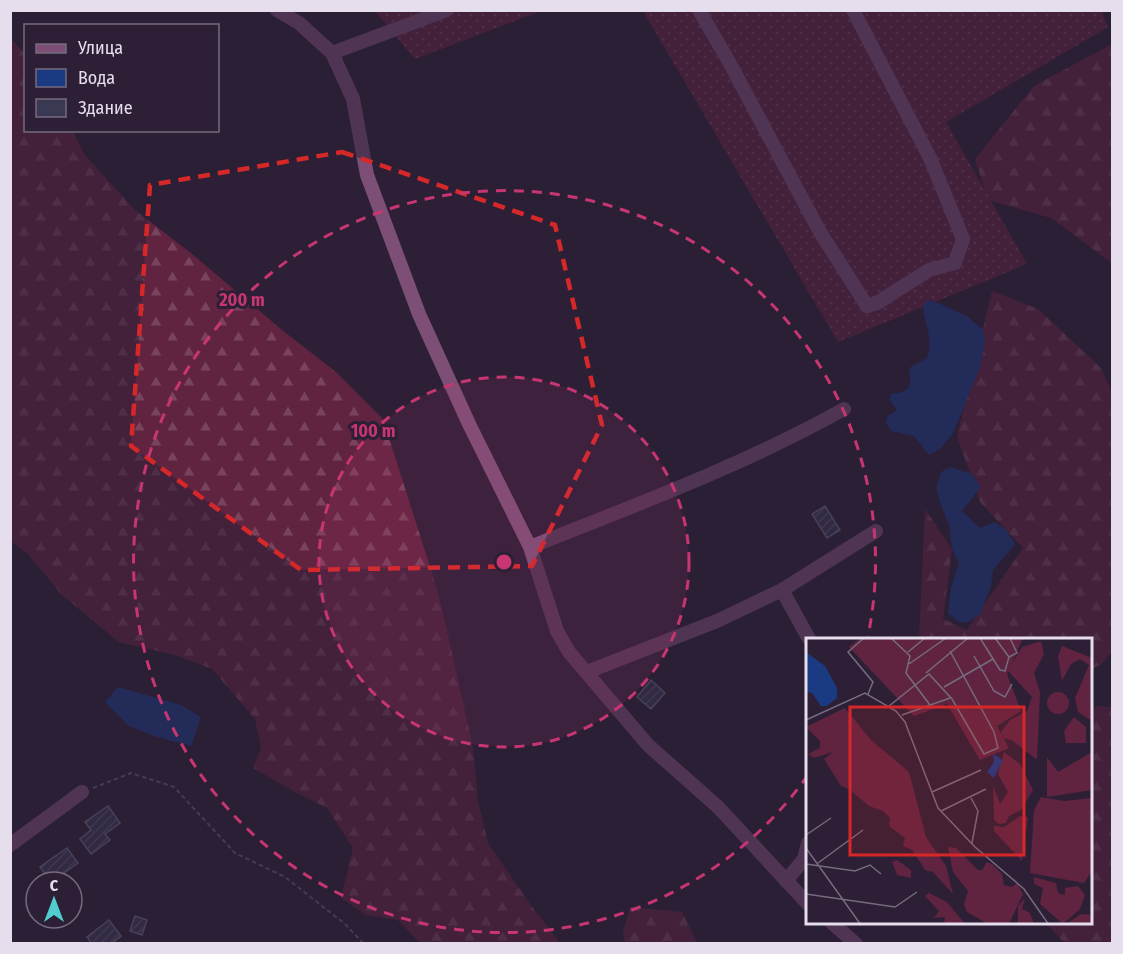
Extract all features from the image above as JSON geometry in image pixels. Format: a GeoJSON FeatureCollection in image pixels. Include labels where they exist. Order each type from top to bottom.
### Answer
{"type":"FeatureCollection","features":[{"type":"Feature","properties":{"kind":"street"},"geometry":{"type":"LineString","coordinates":[[277,10],[299,23],[332,52],[353,99],[368,175],[419,314],[469,424],[530,547],[557,631],[569,652],[648,745],[718,807],[806,902]]}},
{"type":"Feature","properties":{"kind":"street"},"geometry":{"type":"LineString","coordinates":[[332,52],[447,10]]}},
{"type":"Feature","properties":{"kind":"street"},"geometry":{"type":"LineString","coordinates":[[699,10],[820,232],[867,306],[877,303],[929,270],[955,263],[963,240],[930,158],[853,10]]}},
{"type":"Feature","properties":{"kind":"street"},"geometry":{"type":"LineString","coordinates":[[530,547],[718,472],[844,409]]}},
{"type":"Feature","properties":{"kind":"street"},"geometry":{"type":"LineString","coordinates":[[587,672],[717,621],[782,590],[876,531]]}},
{"type":"Feature","properties":{"kind":"street"},"geometry":{"type":"LineString","coordinates":[[782,590],[808,638]]}},
{"type":"Feature","properties":{"kind":"street"},"geometry":{"type":"LineString","coordinates":[[10,845],[82,792]]}},
{"type":"Feature","properties":{"kind":"street"},"geometry":{"type":"LineString","coordinates":[[786,881],[804,859],[806,851]]}},
{"type":"Feature","properties":{"kind":"street"},"geometry":{"type":"LineString","coordinates":[[833,924],[856,944]]}},
{"type":"Feature","properties":{"kind":"path"},"geometry":{"type":"LineString","coordinates":[[82,792],[131,773],[174,787],[235,853],[285,877],[345,924],[364,944]]}},
{"type":"Feature","properties":{"kind":"highlighted area"},"geometry":{"type":"Polygon","coordinates":[[[342,152],[555,225],[602,425],[532,566],[301,570],[131,446],[150,185],[342,152]]]}},
{"type":"Feature","properties":{"kind":"green space"},"geometry":{"type":"Polygon","coordinates":[[[1101,10],[1108,27],[946,122],[1027,264],[838,342],[643,11],[1101,10]]]}},
{"type":"Feature","properties":{"kind":"green space"},"geometry":{"type":"Polygon","coordinates":[[[375,11],[541,11],[415,59],[375,11]]]}},
{"type":"Feature","properties":{"kind":"green space"},"geometry":{"type":"Polygon","coordinates":[[[11,39],[24,53],[24,132],[73,132],[84,154],[135,210],[336,372],[383,419],[437,589],[473,748],[478,801],[488,843],[560,943],[420,943],[398,920],[366,915],[341,898],[353,848],[327,808],[253,768],[261,749],[255,719],[212,669],[175,655],[119,642],[62,595],[28,554],[11,541],[11,39]]]}},
{"type":"Feature","properties":{"kind":"green space"},"geometry":{"type":"Polygon","coordinates":[[[1112,44],[1112,263],[1051,218],[988,200],[975,159],[1034,86],[1112,44]]]}},
{"type":"Feature","properties":{"kind":"green space"},"geometry":{"type":"Polygon","coordinates":[[[992,291],[1038,309],[1100,367],[1112,392],[1112,650],[1103,663],[1093,668],[1093,638],[919,638],[925,509],[952,549],[943,619],[967,630],[1023,548],[980,502],[957,436],[992,291]]]}},
{"type":"Feature","properties":{"kind":"green space"},"geometry":{"type":"Polygon","coordinates":[[[1097,706],[1112,707],[1112,943],[1064,943],[1047,924],[1093,924],[1093,709],[1097,706]]]}},
{"type":"Feature","properties":{"kind":"green space"},"geometry":{"type":"Polygon","coordinates":[[[630,907],[682,912],[697,943],[625,943],[623,931],[630,907]]]}},
{"type":"Feature","properties":{"kind":"water"},"geometry":{"type":"Polygon","coordinates":[[[928,300],[968,317],[983,330],[985,342],[980,367],[952,435],[940,449],[929,455],[914,436],[891,431],[886,422],[888,416],[897,410],[889,399],[891,394],[903,392],[909,387],[909,368],[927,358],[929,337],[923,305],[928,300]]]}},
{"type":"Feature","properties":{"kind":"water"},"geometry":{"type":"Polygon","coordinates":[[[950,467],[972,474],[981,487],[962,511],[980,528],[995,522],[1007,531],[1015,544],[993,570],[991,586],[980,615],[966,623],[956,620],[948,613],[951,588],[959,563],[952,549],[950,528],[936,488],[941,472],[950,467]]]}},
{"type":"Feature","properties":{"kind":"water"},"geometry":{"type":"Polygon","coordinates":[[[118,687],[181,705],[201,717],[191,746],[154,736],[129,726],[105,702],[118,687]]]}},
{"type":"Feature","properties":{"kind":"building"},"geometry":{"type":"Polygon","coordinates":[[[825,506],[840,530],[827,538],[812,514],[825,506]]]}},
{"type":"Feature","properties":{"kind":"building"},"geometry":{"type":"Polygon","coordinates":[[[651,680],[665,693],[651,709],[637,697],[651,680]]]}},
{"type":"Feature","properties":{"kind":"building"},"geometry":{"type":"Polygon","coordinates":[[[108,806],[120,823],[105,834],[110,840],[91,854],[80,839],[91,830],[85,822],[108,806]]]}},
{"type":"Feature","properties":{"kind":"building"},"geometry":{"type":"Polygon","coordinates":[[[67,848],[78,863],[68,870],[42,870],[40,867],[67,848]]]}},
{"type":"Feature","properties":{"kind":"building"},"geometry":{"type":"Polygon","coordinates":[[[135,916],[147,920],[142,935],[130,931],[135,916]]]}},
{"type":"Feature","properties":{"kind":"building"},"geometry":{"type":"Polygon","coordinates":[[[109,920],[121,936],[111,944],[92,944],[87,937],[109,920]]]}}]}
